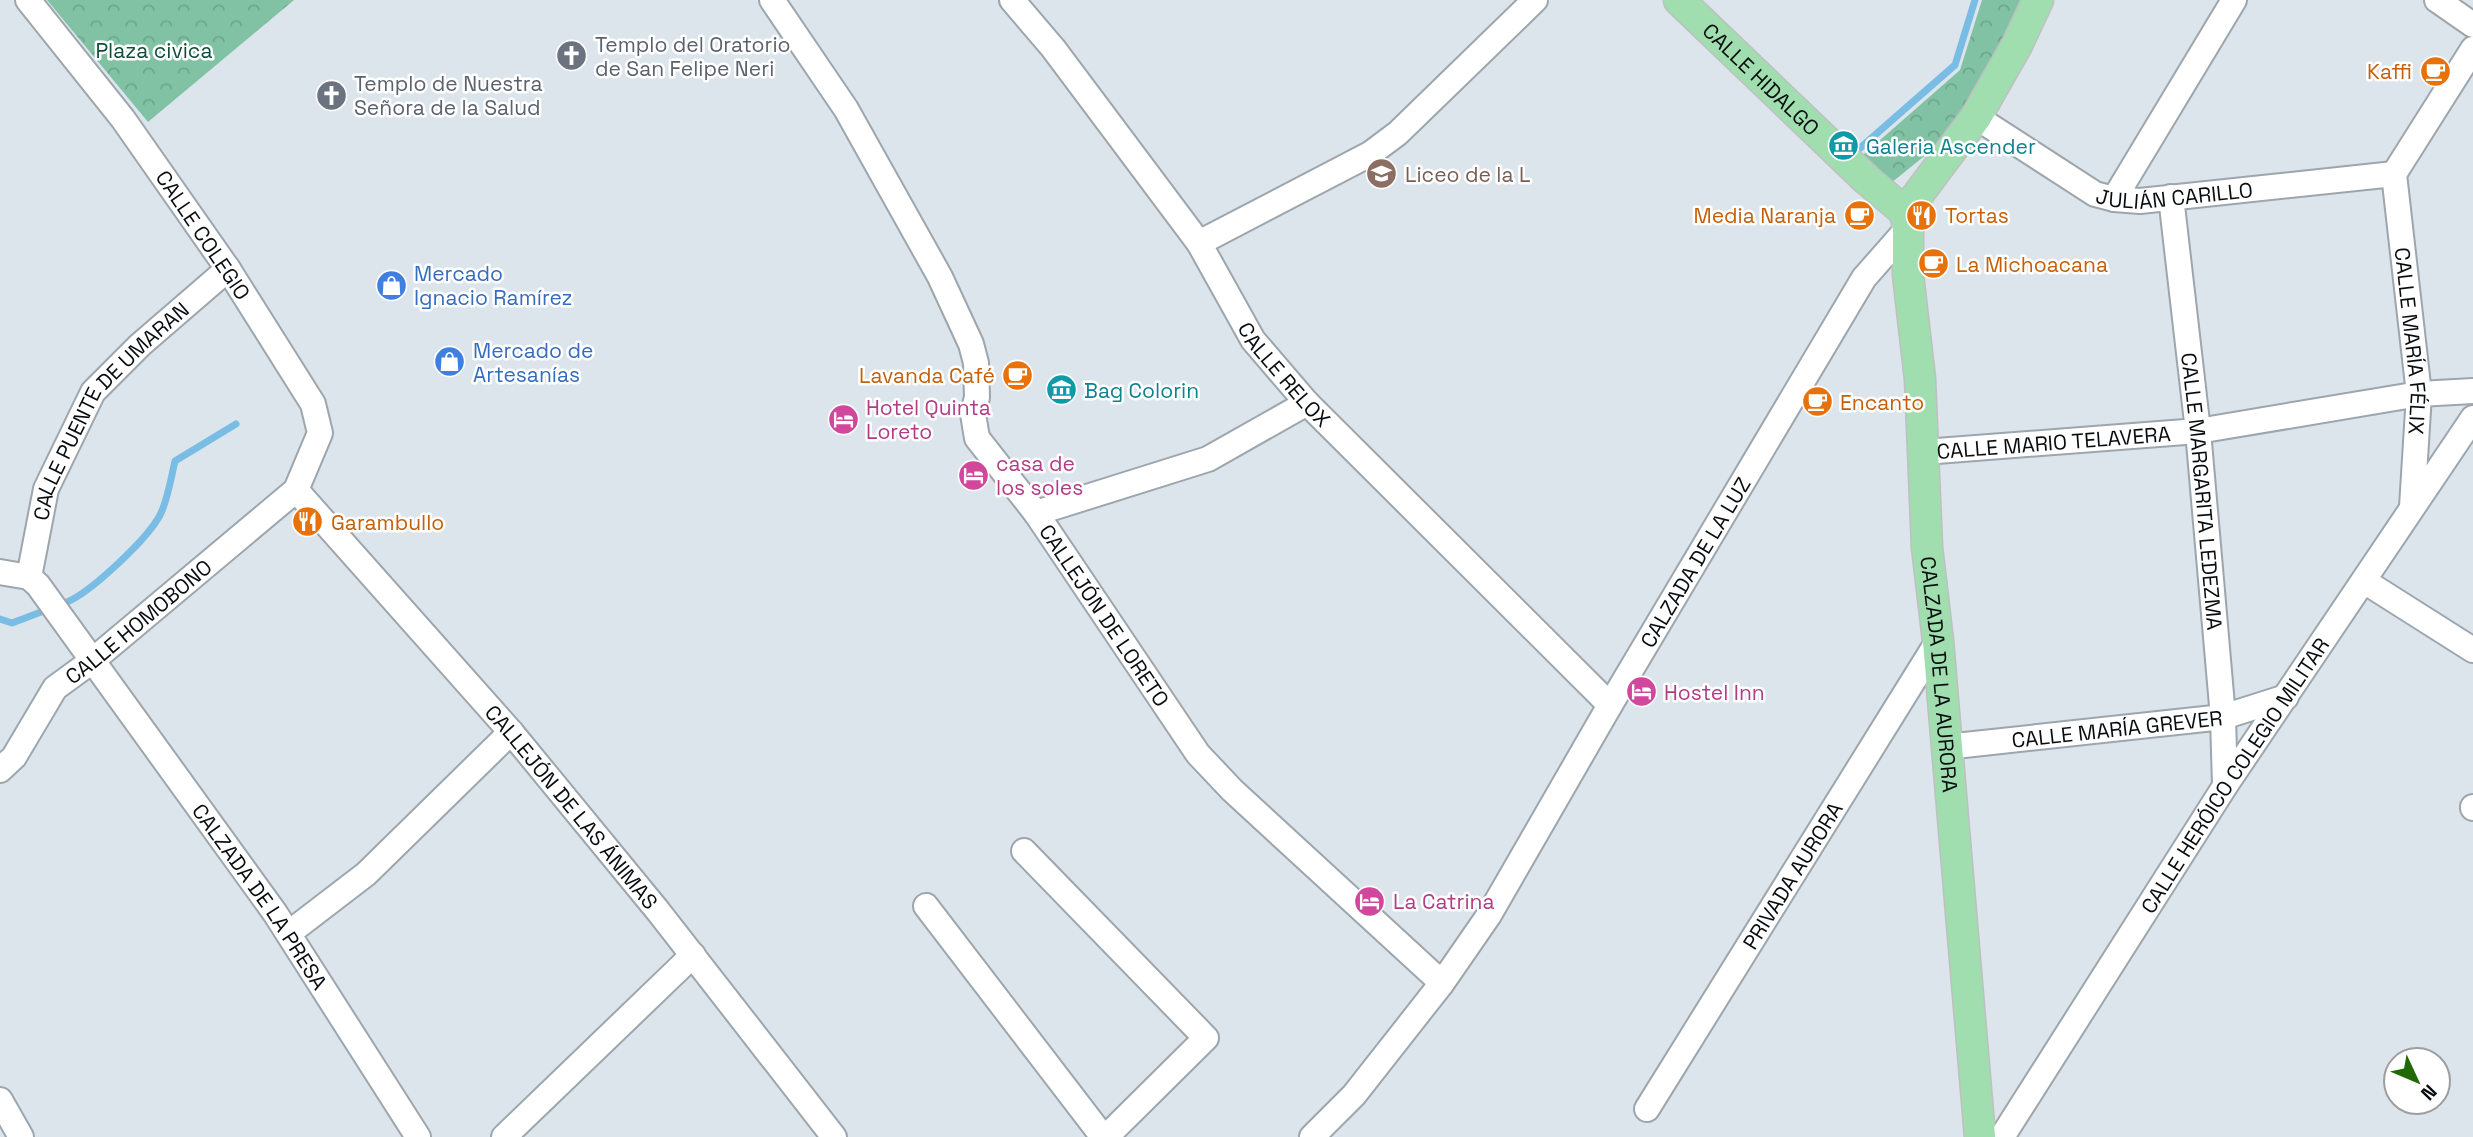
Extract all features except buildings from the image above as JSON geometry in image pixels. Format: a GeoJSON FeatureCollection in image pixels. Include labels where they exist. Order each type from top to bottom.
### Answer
{"type":"FeatureCollection","features":[{"type":"Feature","properties":{"kind":"main road","name":"CALLE HIDALGO"},"geometry":{"type":"LineString","coordinates":[[1679,0],[1907,220]]}},
{"type":"Feature","properties":{"kind":"main road","name":"CALZADA DE LA LUZ"},"geometry":{"type":"LineString","coordinates":[[1907,220],[1976,117],[2017,45],[2038,0]]}},
{"type":"Feature","properties":{"kind":"main road","name":"CALZADA DE LA AURORA"},"geometry":{"type":"LineString","coordinates":[[1907,220],[1908,275],[1920,379],[1927,547],[1938,641],[1980,1137]]}},
{"type":"Feature","properties":{"kind":"street","name":"CALLE COLEGIO"},"geometry":{"type":"LineString","coordinates":[[28,0],[123,119],[228,269],[313,404],[320,433],[296,490]]}},
{"type":"Feature","properties":{"kind":"street","name":"CALLEJÓN DE LORETO"},"geometry":{"type":"LineString","coordinates":[[772,0],[846,109],[940,277],[971,344],[976,363],[977,397],[974,414],[977,438],[1036,513],[1198,754],[1232,790],[1442,983]]}},
{"type":"Feature","properties":{"kind":"street","name":"CALLE RELOX"},"geometry":{"type":"LineString","coordinates":[[1012,0],[1053,48],[1199,243],[1253,340],[1307,403],[1610,705]]}},
{"type":"Feature","properties":{"kind":"street"},"geometry":{"type":"LineString","coordinates":[[1199,243],[1370,153],[1389,140],[1535,0]]}},
{"type":"Feature","properties":{"kind":"street"},"geometry":{"type":"LineString","coordinates":[[2114,199],[2234,0]]}},
{"type":"Feature","properties":{"kind":"street"},"geometry":{"type":"LineString","coordinates":[[2437,0],[2473,25]]}},
{"type":"Feature","properties":{"kind":"street"},"geometry":{"type":"LineString","coordinates":[[2394,174],[2473,49]]}},
{"type":"Feature","properties":{"kind":"street","name":"JULIÁN CARILLO"},"geometry":{"type":"LineString","coordinates":[[1976,117],[2073,181],[2095,194],[2114,199],[2140,201],[2394,174]]}},
{"type":"Feature","properties":{"kind":"street","name":"CALLE MARÍA FÉLIX"},"geometry":{"type":"LineString","coordinates":[[2394,174],[2419,394],[2411,510]]}},
{"type":"Feature","properties":{"kind":"street","name":"CALLE MARGARITA LEDEZMA"},"geometry":{"type":"LineString","coordinates":[[2171,197],[2198,431],[2224,717],[2225,786]]}},
{"type":"Feature","properties":{"kind":"street","name":"CALZADA DE LA LUZ"},"geometry":{"type":"LineString","coordinates":[[1312,1137],[1354,1094],[1442,983],[1489,915],[1610,705],[1864,278],[1907,220]]}},
{"type":"Feature","properties":{"kind":"street","name":"CALLE PUENTE DE UMARAN"},"geometry":{"type":"LineString","coordinates":[[29,577],[46,489],[93,392],[140,345],[228,269]]}},
{"type":"Feature","properties":{"kind":"street","name":"CALLE MARIO TELAVERA"},"geometry":{"type":"LineString","coordinates":[[1924,452],[2198,431],[2419,394],[2473,391]]}},
{"type":"Feature","properties":{"kind":"street"},"geometry":{"type":"LineString","coordinates":[[1036,513],[1208,459],[1307,403]]}},
{"type":"Feature","properties":{"kind":"street","name":"CALLE HERÓICO COLEGIO MILITAR"},"geometry":{"type":"LineString","coordinates":[[2002,1137],[2225,786],[2473,418]]}},
{"type":"Feature","properties":{"kind":"street","name":"CALLE HOMOBONO"},"geometry":{"type":"LineString","coordinates":[[0,770],[13,757],[55,688],[92,661],[296,490]]}},
{"type":"Feature","properties":{"kind":"street","name":"CALLEJÓN DE LAS ÁNIMAS"},"geometry":{"type":"LineString","coordinates":[[296,490],[511,732],[693,955],[834,1137]]}},
{"type":"Feature","properties":{"kind":"street"},"geometry":{"type":"LineString","coordinates":[[0,572],[29,577]]}},
{"type":"Feature","properties":{"kind":"street","name":"CALZADA DE LA PRESA"},"geometry":{"type":"LineString","coordinates":[[29,577],[38,585],[289,933],[418,1137]]}},
{"type":"Feature","properties":{"kind":"street"},"geometry":{"type":"LineString","coordinates":[[2364,581],[2473,650]]}},
{"type":"Feature","properties":{"kind":"street","name":"PRIVADA AURORA"},"geometry":{"type":"LineString","coordinates":[[1647,1110],[1938,641]]}},
{"type":"Feature","properties":{"kind":"street","name":"CALLE MARÍA GREVER"},"geometry":{"type":"LineString","coordinates":[[1946,747],[2224,717],[2286,697]]}},
{"type":"Feature","properties":{"kind":"street"},"geometry":{"type":"LineString","coordinates":[[289,933],[366,874],[511,732]]}},
{"type":"Feature","properties":{"kind":"street"},"geometry":{"type":"LineString","coordinates":[[926,906],[1105,1137],[1206,1038],[1024,852]]}},
{"type":"Feature","properties":{"kind":"street"},"geometry":{"type":"LineString","coordinates":[[504,1137],[693,955]]}},
{"type":"Feature","properties":{"kind":"street"},"geometry":{"type":"LineString","coordinates":[[0,1100],[21,1137]]}},
{"type":"Feature","properties":{"kind":"green space","name":"Plaza civica"},"geometry":{"type":"Polygon","coordinates":[[[47,0],[294,0],[148,122],[47,0]]]}},
{"type":"Feature","properties":{"kind":"green space"},"geometry":{"type":"Polygon","coordinates":[[[1982,0],[2022,0],[1997,65],[1943,141],[1891,183],[1863,155],[1960,70],[1982,0]]]}},
{"type":"Feature","properties":{"kind":"waterway"},"geometry":{"type":"LineString","coordinates":[[1859,149],[1955,65],[1975,0]]}},
{"type":"Feature","properties":{"kind":"waterway"},"geometry":{"type":"LineString","coordinates":[[67,602],[104,576],[133,549],[155,523],[166,501],[175,461],[236,424]]}},
{"type":"Feature","properties":{"kind":"waterway"},"geometry":{"type":"LineString","coordinates":[[0,619],[12,623],[41,612]]}},
{"type":"Feature","properties":{"kind":"place","name":"Templo del Oratorio de San Felipe Neri"},"geometry":{"type":"Point","coordinates":[572,56]}},
{"type":"Feature","properties":{"kind":"place","name":"Kaffi"},"geometry":{"type":"Point","coordinates":[2435,71]}},
{"type":"Feature","properties":{"kind":"place","name":"Templo de Nuestra Señora de la Salud"},"geometry":{"type":"Point","coordinates":[331,95]}},
{"type":"Feature","properties":{"kind":"place","name":"Galeria Ascender"},"geometry":{"type":"Point","coordinates":[1843,146]}},
{"type":"Feature","properties":{"kind":"place","name":"Liceo de la L"},"geometry":{"type":"Point","coordinates":[1382,174]}},
{"type":"Feature","properties":{"kind":"place","name":"Media Naranja"},"geometry":{"type":"Point","coordinates":[1859,215]}},
{"type":"Feature","properties":{"kind":"place","name":"Tortas"},"geometry":{"type":"Point","coordinates":[1922,215]}},
{"type":"Feature","properties":{"kind":"place","name":"La Michoacana"},"geometry":{"type":"Point","coordinates":[1933,264]}},
{"type":"Feature","properties":{"kind":"place","name":"Mercado Ignacio Ramírez"},"geometry":{"type":"Point","coordinates":[391,285]}},
{"type":"Feature","properties":{"kind":"place","name":"Mercado de Artesanías"},"geometry":{"type":"Point","coordinates":[450,362]}},
{"type":"Feature","properties":{"kind":"place","name":"Lavanda Café"},"geometry":{"type":"Point","coordinates":[1018,375]}},
{"type":"Feature","properties":{"kind":"place","name":"Bag Colorin"},"geometry":{"type":"Point","coordinates":[1061,390]}},
{"type":"Feature","properties":{"kind":"place","name":"Encanto"},"geometry":{"type":"Point","coordinates":[1817,402]}},
{"type":"Feature","properties":{"kind":"place","name":"Hotel Quinta Loreto"},"geometry":{"type":"Point","coordinates":[843,419]}},
{"type":"Feature","properties":{"kind":"place","name":"casa de los soles"},"geometry":{"type":"Point","coordinates":[973,475]}},
{"type":"Feature","properties":{"kind":"place","name":"Garambullo"},"geometry":{"type":"Point","coordinates":[308,522]}},
{"type":"Feature","properties":{"kind":"place","name":"Hostel Inn"},"geometry":{"type":"Point","coordinates":[1641,692]}},
{"type":"Feature","properties":{"kind":"place","name":"La Catrina"},"geometry":{"type":"Point","coordinates":[1370,901]}}]}
